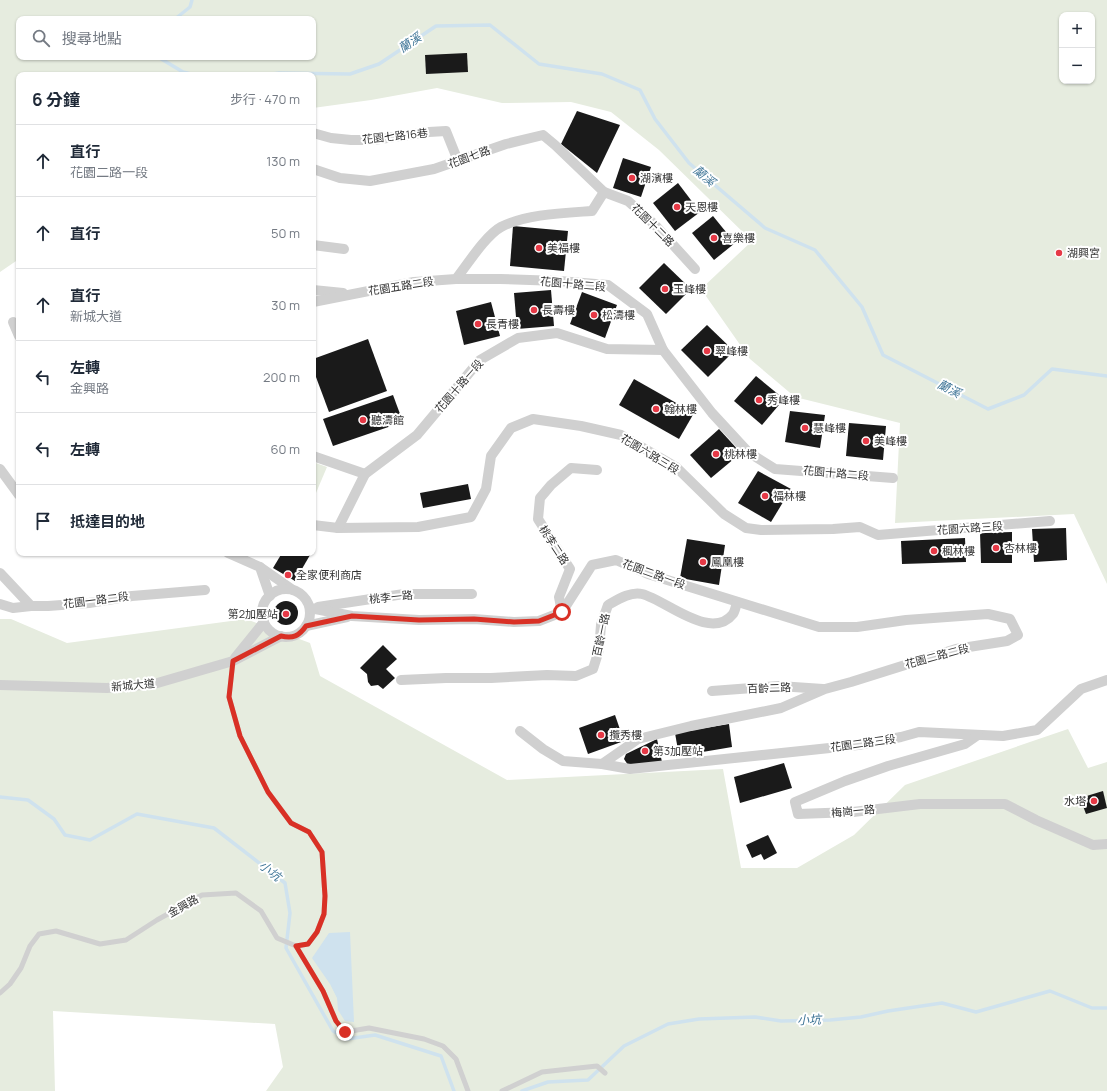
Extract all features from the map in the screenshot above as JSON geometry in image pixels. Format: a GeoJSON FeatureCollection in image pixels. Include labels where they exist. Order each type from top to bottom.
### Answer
{"type":"FeatureCollection","features":[{"type":"Feature","properties":{"kind":"street","name":"花園七路16巷"},"geometry":{"type":"LineString","coordinates":[[316,134],[351,140],[373,140],[446,131],[458,161]]}},
{"type":"Feature","properties":{"kind":"street","name":"花園七路"},"geometry":{"type":"LineString","coordinates":[[316,169],[340,178],[370,181],[434,169],[506,144],[542,135],[555,145],[604,192]]}},
{"type":"Feature","properties":{"kind":"street","name":"花園十二路"},"geometry":{"type":"LineString","coordinates":[[604,192],[628,201],[655,225],[695,269]]}},
{"type":"Feature","properties":{"kind":"street"},"geometry":{"type":"LineString","coordinates":[[456,279],[483,243],[500,228],[533,216],[592,211],[604,192]]}},
{"type":"Feature","properties":{"kind":"street"},"geometry":{"type":"LineString","coordinates":[[316,245],[344,249]]}},
{"type":"Feature","properties":{"kind":"street","name":"花園五路二段"},"geometry":{"type":"LineString","coordinates":[[316,301],[414,282],[456,279]]}},
{"type":"Feature","properties":{"kind":"street","name":"花園十路二段"},"geometry":{"type":"LineString","coordinates":[[456,279],[500,279],[608,285],[647,314],[663,350],[712,414],[748,452],[775,469],[893,478]]}},
{"type":"Feature","properties":{"kind":"street"},"geometry":{"type":"LineString","coordinates":[[316,290],[353,294]]}},
{"type":"Feature","properties":{"kind":"street"},"geometry":{"type":"LineString","coordinates":[[13,322],[16,329]]}},
{"type":"Feature","properties":{"kind":"street","name":"花園十路一段"},"geometry":{"type":"LineString","coordinates":[[365,474],[417,435],[480,360],[518,338],[557,333],[607,349],[663,350]]}},
{"type":"Feature","properties":{"kind":"street","name":"花園六路三段"},"geometry":{"type":"LineString","coordinates":[[338,528],[418,526],[471,517],[486,489],[491,456],[511,428],[532,419],[581,426],[621,435],[676,467],[724,514],[746,528],[761,530],[833,530],[860,527],[878,535],[1050,521]]}},
{"type":"Feature","properties":{"kind":"street"},"geometry":{"type":"LineString","coordinates":[[316,457],[365,474],[338,528],[316,524]]}},
{"type":"Feature","properties":{"kind":"street","name":"桃李二路"},"geometry":{"type":"LineString","coordinates":[[562,612],[559,596],[570,569],[538,519],[540,498],[551,485],[571,468],[597,470]]}},
{"type":"Feature","properties":{"kind":"street"},"geometry":{"type":"LineString","coordinates":[[0,469],[16,491]]}},
{"type":"Feature","properties":{"kind":"street"},"geometry":{"type":"LineString","coordinates":[[235,556],[260,567],[294,592]]}},
{"type":"Feature","properties":{"kind":"street","name":"花園二路一段"},"geometry":{"type":"LineString","coordinates":[[562,612],[592,565],[616,560],[648,574],[737,602]]}},
{"type":"Feature","properties":{"kind":"street"},"geometry":{"type":"LineString","coordinates":[[260,567],[270,596]]}},
{"type":"Feature","properties":{"kind":"street"},"geometry":{"type":"LineString","coordinates":[[0,573],[32,606]]}},
{"type":"Feature","properties":{"kind":"street"},"geometry":{"type":"LineString","coordinates":[[288,589],[294,592],[300,594],[308,602],[310,608],[310,620],[302,632],[296,636],[288,638],[274,634],[268,630],[262,616],[262,608],[265,601],[275,592],[281,590],[288,589]]}},
{"type":"Feature","properties":{"kind":"street","name":"花園一路二段"},"geometry":{"type":"LineString","coordinates":[[0,604],[13,608],[48,606],[89,603],[132,596],[205,590]]}},
{"type":"Feature","properties":{"kind":"street","name":"桃李一路"},"geometry":{"type":"LineString","coordinates":[[310,608],[404,594],[472,594]]}},
{"type":"Feature","properties":{"kind":"street","name":"百齡一路"},"geometry":{"type":"LineString","coordinates":[[401,680],[547,675],[576,676],[593,668],[599,650],[600,625],[608,605],[626,596],[641,594],[707,624],[724,621],[733,613],[737,602]]}},
{"type":"Feature","properties":{"kind":"street","name":"花園二路二段"},"geometry":{"type":"LineString","coordinates":[[602,764],[638,739],[691,726],[781,708],[825,689],[956,649],[1007,641],[1018,635],[1010,619],[988,614],[906,620],[857,628],[819,627],[737,602]]}},
{"type":"Feature","properties":{"kind":"street"},"geometry":{"type":"LineString","coordinates":[[310,608],[352,616],[419,620],[474,619],[514,622],[539,621],[562,612]]}},
{"type":"Feature","properties":{"kind":"street"},"geometry":{"type":"LineString","coordinates":[[306,626],[352,616]]}},
{"type":"Feature","properties":{"kind":"street"},"geometry":{"type":"LineString","coordinates":[[233,661],[264,622]]}},
{"type":"Feature","properties":{"kind":"street","name":"新城大道"},"geometry":{"type":"LineString","coordinates":[[0,685],[108,688],[154,684],[233,661],[281,636]]}},
{"type":"Feature","properties":{"kind":"street","name":"花園二路三段"},"geometry":{"type":"LineString","coordinates":[[602,764],[630,769],[858,745],[919,732],[1004,736],[1037,730],[1081,689],[1107,680]]}},
{"type":"Feature","properties":{"kind":"street","name":"百齡二路"},"geometry":{"type":"LineString","coordinates":[[712,691],[779,686],[825,689]]}},
{"type":"Feature","properties":{"kind":"street"},"geometry":{"type":"LineString","coordinates":[[520,731],[543,749],[563,761],[602,764]]}},
{"type":"Feature","properties":{"kind":"street","name":"梅崗一路"},"geometry":{"type":"LineString","coordinates":[[978,735],[965,744],[888,766],[845,781],[796,802],[798,814],[853,812],[920,804],[1005,804],[1036,820],[1093,845],[1107,844]]}},
{"type":"Feature","properties":{"kind":"lane"},"geometry":{"type":"LineString","coordinates":[[233,661],[229,697],[240,736],[268,792],[291,823],[309,832],[322,852],[325,896],[324,914],[317,932],[308,944],[296,946],[323,991],[336,1021],[345,1032],[369,1028],[424,1039],[443,1046],[456,1059],[468,1091]]}},
{"type":"Feature","properties":{"kind":"lane","name":"金興路"},"geometry":{"type":"LineString","coordinates":[[0,993],[10,984],[21,968],[30,946],[39,934],[56,931],[100,944],[126,940],[157,920],[202,895],[236,893],[261,911],[277,938],[296,946]]}},
{"type":"Feature","properties":{"kind":"lane"},"geometry":{"type":"LineString","coordinates":[[502,1091],[542,1072],[597,1066],[605,1074]]}},
{"type":"Feature","properties":{"kind":"shaded area"},"geometry":{"type":"Polygon","coordinates":[[[0,0],[1107,0],[1107,584],[1074,514],[895,523],[900,423],[795,397],[750,359],[701,289],[752,241],[659,150],[611,112],[571,102],[502,103],[437,88],[371,100],[316,108],[316,72],[16,72],[16,261],[0,272],[0,0]]]}},
{"type":"Feature","properties":{"kind":"shaded area"},"geometry":{"type":"Polygon","coordinates":[[[316,463],[327,467],[316,493],[316,463]]]}},
{"type":"Feature","properties":{"kind":"shaded area"},"geometry":{"type":"Polygon","coordinates":[[[0,619],[11,619],[67,643],[246,619],[310,643],[320,676],[507,780],[723,769],[741,868],[797,868],[854,835],[905,785],[1068,729],[1088,768],[1107,762],[1107,1091],[266,1091],[283,1067],[275,1024],[53,1011],[55,1091],[0,1091],[0,619]]]}},
{"type":"Feature","properties":{"kind":"water"},"geometry":{"type":"Polygon","coordinates":[[[350,932],[354,1022],[345,1021],[338,1010],[337,998],[330,984],[312,958],[329,933],[350,932]]]}},
{"type":"Feature","properties":{"kind":"building"},"geometry":{"type":"Polygon","coordinates":[[[467,53],[468,72],[426,74],[425,55],[467,53]]]}},
{"type":"Feature","properties":{"kind":"building"},"geometry":{"type":"Polygon","coordinates":[[[577,111],[620,125],[597,173],[561,144],[577,111]]]}},
{"type":"Feature","properties":{"kind":"building","name":"湖濱樓"},"geometry":{"type":"Polygon","coordinates":[[[623,158],[651,167],[641,197],[613,188],[623,158]]]}},
{"type":"Feature","properties":{"kind":"building","name":"天恩樓"},"geometry":{"type":"Polygon","coordinates":[[[678,183],[700,212],[675,231],[653,203],[678,183]]]}},
{"type":"Feature","properties":{"kind":"building","name":"喜樂樓"},"geometry":{"type":"Polygon","coordinates":[[[713,216],[735,243],[714,260],[692,233],[713,216]]]}},
{"type":"Feature","properties":{"kind":"building","name":"美福樓"},"geometry":{"type":"Polygon","coordinates":[[[513,226],[568,231],[564,271],[510,266],[513,226]]]}},
{"type":"Feature","properties":{"kind":"building","name":"玉峰樓"},"geometry":{"type":"Polygon","coordinates":[[[664,263],[691,289],[666,314],[639,288],[664,263]]]}},
{"type":"Feature","properties":{"kind":"building","name":"長壽樓"},"geometry":{"type":"Polygon","coordinates":[[[551,290],[554,326],[517,329],[514,293],[551,290]]]}},
{"type":"Feature","properties":{"kind":"building","name":"松濤樓"},"geometry":{"type":"Polygon","coordinates":[[[582,292],[617,305],[605,338],[570,324],[582,292]]]}},
{"type":"Feature","properties":{"kind":"building","name":"長青樓"},"geometry":{"type":"Polygon","coordinates":[[[491,302],[500,336],[464,345],[456,311],[491,302]]]}},
{"type":"Feature","properties":{"kind":"building","name":"翠峰樓"},"geometry":{"type":"Polygon","coordinates":[[[707,325],[734,351],[708,377],[681,350],[707,325]]]}},
{"type":"Feature","properties":{"kind":"building"},"geometry":{"type":"Polygon","coordinates":[[[368,339],[387,391],[329,412],[316,377],[316,358],[368,339]]]}},
{"type":"Feature","properties":{"kind":"building","name":"秀峰樓"},"geometry":{"type":"Polygon","coordinates":[[[756,376],[784,399],[762,425],[734,401],[756,376]]]}},
{"type":"Feature","properties":{"kind":"building","name":"翰林樓"},"geometry":{"type":"Polygon","coordinates":[[[634,379],[694,413],[679,439],[619,405],[634,379]]]}},
{"type":"Feature","properties":{"kind":"building","name":"聽濤館"},"geometry":{"type":"Polygon","coordinates":[[[393,395],[403,422],[333,446],[323,419],[393,395]]]}},
{"type":"Feature","properties":{"kind":"building","name":"慧峰樓"},"geometry":{"type":"Polygon","coordinates":[[[790,411],[825,415],[820,448],[785,442],[790,411]]]}},
{"type":"Feature","properties":{"kind":"building","name":"美峰樓"},"geometry":{"type":"Polygon","coordinates":[[[849,423],[886,426],[883,460],[846,456],[849,423]]]}},
{"type":"Feature","properties":{"kind":"building","name":"桃林樓"},"geometry":{"type":"Polygon","coordinates":[[[719,429],[741,453],[711,478],[690,455],[719,429]]]}},
{"type":"Feature","properties":{"kind":"building","name":"福林樓"},"geometry":{"type":"Polygon","coordinates":[[[758,471],[791,489],[771,522],[738,503],[758,471]]]}},
{"type":"Feature","properties":{"kind":"building"},"geometry":{"type":"Polygon","coordinates":[[[468,484],[471,499],[423,508],[420,493],[468,484]]]}},
{"type":"Feature","properties":{"kind":"building"},"geometry":{"type":"Polygon","coordinates":[[[1066,528],[1067,560],[1034,562],[1032,529],[1066,528]]]}},
{"type":"Feature","properties":{"kind":"building","name":"杏林樓"},"geometry":{"type":"Polygon","coordinates":[[[1012,532],[1012,563],[981,563],[980,533],[1012,532]]]}},
{"type":"Feature","properties":{"kind":"building","name":"楓林樓"},"geometry":{"type":"Polygon","coordinates":[[[965,538],[966,562],[902,564],[901,541],[965,538]]]}},
{"type":"Feature","properties":{"kind":"building","name":"鳳凰樓"},"geometry":{"type":"Polygon","coordinates":[[[687,539],[725,545],[719,585],[680,578],[687,539]]]}},
{"type":"Feature","properties":{"kind":"building"},"geometry":{"type":"Polygon","coordinates":[[[280,556],[309,556],[295,581],[273,568],[280,556]]]}},
{"type":"Feature","properties":{"kind":"building","name":"第2加壓站"},"geometry":{"type":"Polygon","coordinates":[[[286,601],[295,604],[298,613],[295,622],[286,625],[277,622],[274,613],[277,604],[286,601]]]}},
{"type":"Feature","properties":{"kind":"building"},"geometry":{"type":"Polygon","coordinates":[[[383,645],[397,659],[386,669],[395,678],[383,689],[378,685],[371,686],[368,682],[367,674],[360,668],[383,645]]]}},
{"type":"Feature","properties":{"kind":"building","name":"攬秀樓"},"geometry":{"type":"Polygon","coordinates":[[[615,715],[624,741],[588,754],[579,728],[615,715]]]}},
{"type":"Feature","properties":{"kind":"building"},"geometry":{"type":"Polygon","coordinates":[[[729,724],[732,747],[679,756],[675,733],[729,724]]]}},
{"type":"Feature","properties":{"kind":"building","name":"第3加壓站"},"geometry":{"type":"Polygon","coordinates":[[[657,739],[662,762],[628,765],[624,759],[626,754],[657,739]]]}},
{"type":"Feature","properties":{"kind":"building"},"geometry":{"type":"Polygon","coordinates":[[[784,763],[792,788],[740,803],[734,777],[784,763]]]}},
{"type":"Feature","properties":{"kind":"building","name":"水塔"},"geometry":{"type":"Polygon","coordinates":[[[1103,791],[1107,808],[1086,814],[1080,798],[1103,791]]]}},
{"type":"Feature","properties":{"kind":"building"},"geometry":{"type":"Polygon","coordinates":[[[768,835],[777,853],[764,860],[761,854],[752,858],[746,845],[768,835]]]}},
{"type":"Feature","properties":{"kind":"waterway","name":"蘭溪"},"geometry":{"type":"LineString","coordinates":[[179,16],[190,7],[192,0]]}},
{"type":"Feature","properties":{"kind":"waterway","name":"蘭溪"},"geometry":{"type":"LineString","coordinates":[[316,74],[350,74],[379,64],[436,26],[490,25],[539,64],[602,74],[640,90],[655,119],[689,163],[765,228],[815,250],[862,307],[883,355],[988,409],[1024,395],[1052,369],[1107,376]]}},
{"type":"Feature","properties":{"kind":"waterway","name":"蘭溪"},"geometry":{"type":"LineString","coordinates":[[163,60],[183,72]]}},
{"type":"Feature","properties":{"kind":"waterway","name":"小坑"},"geometry":{"type":"LineString","coordinates":[[0,797],[28,800],[54,819],[65,835],[90,840],[137,814],[214,828],[285,883],[290,913],[286,948],[333,1031],[347,1039],[375,1035],[441,1056],[454,1091]]}},
{"type":"Feature","properties":{"kind":"waterway","name":"小坑"},"geometry":{"type":"LineString","coordinates":[[522,1091],[548,1082],[588,1080],[624,1046],[668,1024],[699,1019],[755,1017],[781,1021],[830,1020],[861,1017],[888,1011],[942,1003],[976,1012],[1050,991],[1092,1008],[1107,1008]]}},
{"type":"Feature","properties":{"kind":"place","name":"湖濱樓"},"geometry":{"type":"Point","coordinates":[632,178]}},
{"type":"Feature","properties":{"kind":"place","name":"天恩樓"},"geometry":{"type":"Point","coordinates":[677,207]}},
{"type":"Feature","properties":{"kind":"place","name":"喜樂樓"},"geometry":{"type":"Point","coordinates":[714,238]}},
{"type":"Feature","properties":{"kind":"place","name":"美福樓"},"geometry":{"type":"Point","coordinates":[539,248]}},
{"type":"Feature","properties":{"kind":"place","name":"湖興宮"},"geometry":{"type":"Point","coordinates":[1059,253]}},
{"type":"Feature","properties":{"kind":"place","name":"玉峰樓"},"geometry":{"type":"Point","coordinates":[665,289]}},
{"type":"Feature","properties":{"kind":"place","name":"長壽樓"},"geometry":{"type":"Point","coordinates":[534,310]}},
{"type":"Feature","properties":{"kind":"place","name":"松濤樓"},"geometry":{"type":"Point","coordinates":[594,315]}},
{"type":"Feature","properties":{"kind":"place","name":"長青樓"},"geometry":{"type":"Point","coordinates":[478,324]}},
{"type":"Feature","properties":{"kind":"place","name":"翠峰樓"},"geometry":{"type":"Point","coordinates":[707,351]}},
{"type":"Feature","properties":{"kind":"place","name":"秀峰樓"},"geometry":{"type":"Point","coordinates":[759,400]}},
{"type":"Feature","properties":{"kind":"place","name":"翰林樓"},"geometry":{"type":"Point","coordinates":[656,409]}},
{"type":"Feature","properties":{"kind":"place","name":"聽濤館"},"geometry":{"type":"Point","coordinates":[363,420]}},
{"type":"Feature","properties":{"kind":"place","name":"慧峰樓"},"geometry":{"type":"Point","coordinates":[805,428]}},
{"type":"Feature","properties":{"kind":"place","name":"美峰樓"},"geometry":{"type":"Point","coordinates":[866,441]}},
{"type":"Feature","properties":{"kind":"place","name":"桃林樓"},"geometry":{"type":"Point","coordinates":[716,454]}},
{"type":"Feature","properties":{"kind":"place","name":"福林樓"},"geometry":{"type":"Point","coordinates":[765,496]}},
{"type":"Feature","properties":{"kind":"place","name":"杏林樓"},"geometry":{"type":"Point","coordinates":[996,548]}},
{"type":"Feature","properties":{"kind":"place","name":"楓林樓"},"geometry":{"type":"Point","coordinates":[934,551]}},
{"type":"Feature","properties":{"kind":"place","name":"鳳凰樓"},"geometry":{"type":"Point","coordinates":[703,562]}},
{"type":"Feature","properties":{"kind":"place","name":"全家便利商店"},"geometry":{"type":"Point","coordinates":[288,575]}},
{"type":"Feature","properties":{"kind":"place","name":"第2加壓站"},"geometry":{"type":"Point","coordinates":[286,614]}},
{"type":"Feature","properties":{"kind":"place","name":"攬秀樓"},"geometry":{"type":"Point","coordinates":[601,735]}},
{"type":"Feature","properties":{"kind":"place","name":"第3加壓站"},"geometry":{"type":"Point","coordinates":[645,751]}},
{"type":"Feature","properties":{"kind":"place","name":"水塔"},"geometry":{"type":"Point","coordinates":[1094,801]}},
{"type":"Feature","properties":{"kind":"route"},"geometry":{"type":"LineString","coordinates":[[345,1032],[336,1021],[323,991],[296,946],[308,944],[317,932],[324,914],[325,896],[322,852],[309,832],[291,823],[268,792],[240,736],[229,697],[233,661],[281,636],[288,638],[296,636],[302,632],[306,626],[352,616],[419,620],[474,619],[514,622],[539,621],[562,612]]}}]}
